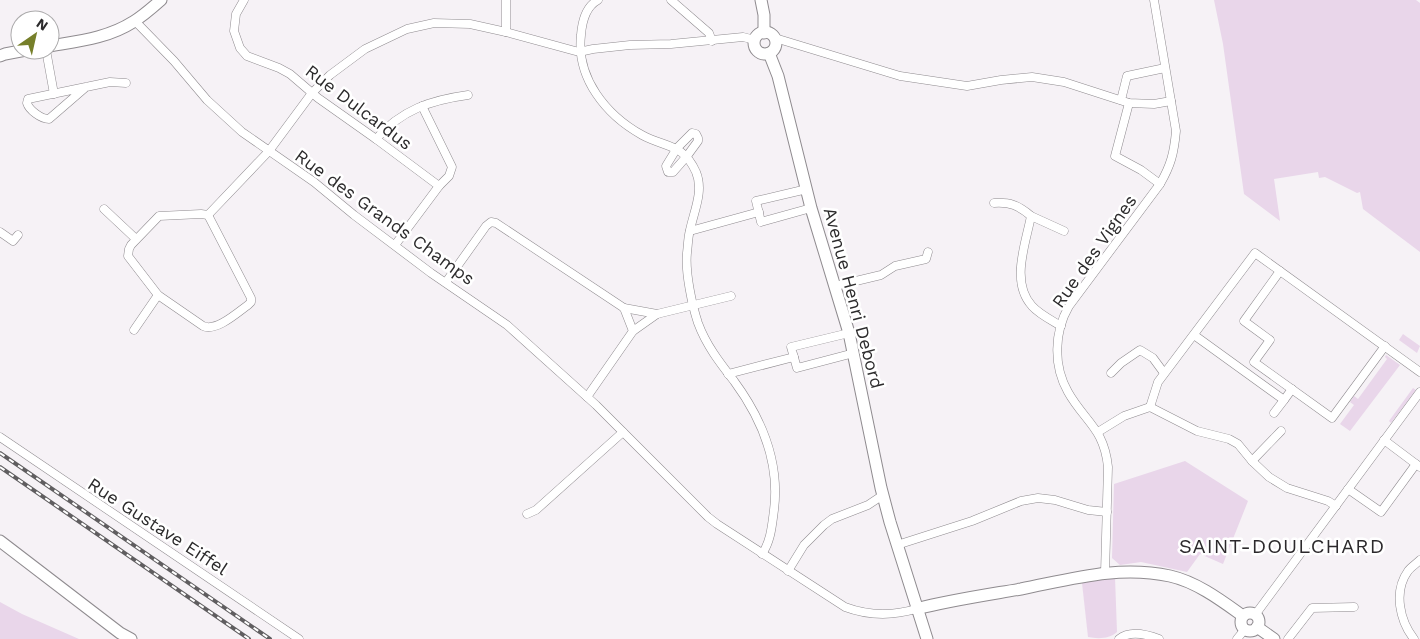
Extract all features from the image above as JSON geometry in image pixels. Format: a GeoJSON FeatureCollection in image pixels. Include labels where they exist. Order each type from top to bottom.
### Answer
{"type":"FeatureCollection","features":[{"type":"Feature","properties":{"kind":"street"},"geometry":{"type":"LineString","coordinates":[[60,44],[103,36],[135,21],[161,0]]}},
{"type":"Feature","properties":{"kind":"street","name":"Rue Dulcardus"},"geometry":{"type":"LineString","coordinates":[[244,0],[236,14],[234,31],[240,48],[247,56],[290,74],[438,186]]}},
{"type":"Feature","properties":{"kind":"street"},"geometry":{"type":"LineString","coordinates":[[506,0],[506,32]]}},
{"type":"Feature","properties":{"kind":"street"},"geometry":{"type":"LineString","coordinates":[[598,0],[592,3],[586,10],[581,29],[579,52],[589,84],[612,113],[641,135],[677,148],[687,156],[696,173],[699,189],[697,207],[690,230],[687,256],[693,305],[699,324],[712,350],[753,408],[762,426],[772,459],[775,504],[771,531],[766,548],[762,554]]}},
{"type":"Feature","properties":{"kind":"street"},"geometry":{"type":"LineString","coordinates":[[671,0],[709,33],[712,41]]}},
{"type":"Feature","properties":{"kind":"street"},"geometry":{"type":"LineString","coordinates":[[761,0],[765,37]]}},
{"type":"Feature","properties":{"kind":"street","name":"Rue des Vignes"},"geometry":{"type":"LineString","coordinates":[[1105,573],[1108,466],[1106,452],[1098,432],[1068,393],[1061,375],[1057,350],[1061,326],[1066,313],[1160,184],[1174,152],[1176,131],[1154,0]]}},
{"type":"Feature","properties":{"kind":"street","name":"Rue des Grands Champs"},"geometry":{"type":"LineString","coordinates":[[135,21],[174,61],[207,100],[242,132],[314,182],[395,245],[507,325],[623,432],[708,517],[836,602],[856,612],[882,614],[916,609]]}},
{"type":"Feature","properties":{"kind":"street"},"geometry":{"type":"LineString","coordinates":[[208,215],[251,298],[251,302],[218,325],[210,328],[203,326],[158,294],[129,259],[129,249],[136,239],[159,216],[208,215],[269,151],[312,92],[330,75],[365,49],[407,29],[434,23],[453,23],[506,32],[579,52],[630,45],[765,37],[900,76],[967,86],[1030,77],[1052,79],[1092,90],[1125,102],[1154,104],[1171,101]]}},
{"type":"Feature","properties":{"kind":"street"},"geometry":{"type":"LineString","coordinates":[[765,37],[776,44],[774,50],[769,54],[757,51],[754,46],[765,37]]}},
{"type":"Feature","properties":{"kind":"street","name":"Avenue Henri Debord"},"geometry":{"type":"LineString","coordinates":[[769,54],[778,76],[811,208],[849,333],[883,495],[916,609],[927,639]]}},
{"type":"Feature","properties":{"kind":"street"},"geometry":{"type":"LineString","coordinates":[[48,60],[54,94]]}},
{"type":"Feature","properties":{"kind":"street"},"geometry":{"type":"LineString","coordinates":[[1160,184],[1141,170],[1115,156],[1125,102],[1127,76],[1165,68]]}},
{"type":"Feature","properties":{"kind":"street"},"geometry":{"type":"LineString","coordinates":[[86,87],[49,119],[45,119],[28,107],[28,99],[110,82],[126,83]]}},
{"type":"Feature","properties":{"kind":"street"},"geometry":{"type":"LineString","coordinates":[[70,91],[74,96],[73,99]]}},
{"type":"Feature","properties":{"kind":"street"},"geometry":{"type":"LineString","coordinates":[[376,139],[387,126],[422,106],[441,99],[468,95]]}},
{"type":"Feature","properties":{"kind":"street"},"geometry":{"type":"LineString","coordinates":[[395,245],[438,186],[449,176],[452,167],[422,106]]}},
{"type":"Feature","properties":{"kind":"street"},"geometry":{"type":"LineString","coordinates":[[692,133],[696,134],[698,141],[687,156],[672,172],[668,172],[666,166],[677,148],[689,135],[692,133]]}},
{"type":"Feature","properties":{"kind":"street"},"geometry":{"type":"LineString","coordinates":[[807,189],[756,201],[761,222],[811,208]]}},
{"type":"Feature","properties":{"kind":"street"},"geometry":{"type":"LineString","coordinates":[[994,203],[1008,202],[1026,211],[1031,216],[1064,231]]}},
{"type":"Feature","properties":{"kind":"street"},"geometry":{"type":"LineString","coordinates":[[104,209],[136,239]]}},
{"type":"Feature","properties":{"kind":"street"},"geometry":{"type":"LineString","coordinates":[[690,230],[759,212]]}},
{"type":"Feature","properties":{"kind":"street"},"geometry":{"type":"LineString","coordinates":[[1031,216],[1020,272],[1022,287],[1026,298],[1033,307],[1061,326]]}},
{"type":"Feature","properties":{"kind":"street"},"geometry":{"type":"LineString","coordinates":[[446,282],[486,226],[491,222],[496,223],[624,308],[658,314]]}},
{"type":"Feature","properties":{"kind":"street"},"geometry":{"type":"LineString","coordinates":[[0,232],[13,241],[18,234]]}},
{"type":"Feature","properties":{"kind":"street"},"geometry":{"type":"LineString","coordinates":[[835,286],[881,275],[895,266],[926,259],[928,252]]}},
{"type":"Feature","properties":{"kind":"street"},"geometry":{"type":"LineString","coordinates":[[1150,407],[1158,382],[1255,253],[1420,372]]}},
{"type":"Feature","properties":{"kind":"street"},"geometry":{"type":"LineString","coordinates":[[1246,373],[1270,340],[1244,321],[1280,271]]}},
{"type":"Feature","properties":{"kind":"street"},"geometry":{"type":"LineString","coordinates":[[134,330],[158,294]]}},
{"type":"Feature","properties":{"kind":"street"},"geometry":{"type":"LineString","coordinates":[[586,397],[633,330],[658,314],[731,296]]}},
{"type":"Feature","properties":{"kind":"street"},"geometry":{"type":"LineString","coordinates":[[624,308],[633,330]]}},
{"type":"Feature","properties":{"kind":"street"},"geometry":{"type":"LineString","coordinates":[[849,333],[791,347],[797,368],[854,353]]}},
{"type":"Feature","properties":{"kind":"street"},"geometry":{"type":"LineString","coordinates":[[1194,335],[1284,400]]}},
{"type":"Feature","properties":{"kind":"street"},"geometry":{"type":"LineString","coordinates":[[1254,362],[1332,418],[1385,346]]}},
{"type":"Feature","properties":{"kind":"street"},"geometry":{"type":"LineString","coordinates":[[1111,373],[1121,363],[1140,350],[1153,358],[1164,374]]}},
{"type":"Feature","properties":{"kind":"street"},"geometry":{"type":"LineString","coordinates":[[728,374],[794,357]]}},
{"type":"Feature","properties":{"kind":"street"},"geometry":{"type":"LineString","coordinates":[[1274,414],[1292,389]]}},
{"type":"Feature","properties":{"kind":"street"},"geometry":{"type":"LineString","coordinates":[[1255,615],[1420,392]]}},
{"type":"Feature","properties":{"kind":"street"},"geometry":{"type":"LineString","coordinates":[[1098,432],[1124,416],[1150,407],[1197,431],[1229,439],[1238,444],[1269,477],[1287,488],[1328,501],[1336,506]]}},
{"type":"Feature","properties":{"kind":"street"},"geometry":{"type":"LineString","coordinates":[[1252,461],[1281,431]]}},
{"type":"Feature","properties":{"kind":"street"},"geometry":{"type":"LineString","coordinates":[[527,514],[536,510],[623,432]]}},
{"type":"Feature","properties":{"kind":"street","name":"Rue Gustave Eiffel"},"geometry":{"type":"LineString","coordinates":[[0,437],[299,639]]}},
{"type":"Feature","properties":{"kind":"street"},"geometry":{"type":"LineString","coordinates":[[1348,489],[1381,512],[1418,466],[1384,440]]}},
{"type":"Feature","properties":{"kind":"street"},"geometry":{"type":"LineString","coordinates":[[788,570],[804,545],[824,525],[832,519],[868,505],[883,495]]}},
{"type":"Feature","properties":{"kind":"street"},"geometry":{"type":"LineString","coordinates":[[897,545],[972,521],[1022,501],[1038,498],[1055,500],[1088,510],[1107,512]]}},
{"type":"Feature","properties":{"kind":"street"},"geometry":{"type":"LineString","coordinates":[[0,541],[120,633],[131,639]]}},
{"type":"Feature","properties":{"kind":"street"},"geometry":{"type":"LineString","coordinates":[[1414,639],[1403,622],[1400,610],[1401,586],[1408,572],[1420,560]]}},
{"type":"Feature","properties":{"kind":"street"},"geometry":{"type":"LineString","coordinates":[[916,609],[1105,573],[1140,572],[1172,577],[1192,584],[1243,616]]}},
{"type":"Feature","properties":{"kind":"street"},"geometry":{"type":"LineString","coordinates":[[1288,639],[1312,608],[1354,607]]}},
{"type":"Feature","properties":{"kind":"street"},"geometry":{"type":"LineString","coordinates":[[1243,616],[1250,613],[1255,615],[1259,620],[1257,627]]}},
{"type":"Feature","properties":{"kind":"street"},"geometry":{"type":"LineString","coordinates":[[1243,616],[1242,623],[1245,629]]}},
{"type":"Feature","properties":{"kind":"street"},"geometry":{"type":"LineString","coordinates":[[1245,629],[1249,630],[1257,627]]}},
{"type":"Feature","properties":{"kind":"street"},"geometry":{"type":"LineString","coordinates":[[1257,627],[1274,639]]}},
{"type":"Feature","properties":{"kind":"street"},"geometry":{"type":"LineString","coordinates":[[1237,639],[1245,629]]}},
{"type":"Feature","properties":{"kind":"street"},"geometry":{"type":"LineString","coordinates":[[1119,639],[1124,635],[1141,633],[1159,639]]}},
{"type":"Feature","properties":{"kind":"shaded area"},"geometry":{"type":"Polygon","coordinates":[[[1214,0],[1416,0],[1420,3],[1420,252],[1363,209],[1360,192],[1357,193],[1325,177],[1319,178],[1318,172],[1274,179],[1280,221],[1244,194],[1223,44],[1214,0]]]}},
{"type":"Feature","properties":{"kind":"shaded area"},"geometry":{"type":"Polygon","coordinates":[[[1403,334],[1420,346],[1417,353],[1399,340],[1403,334]]]}},
{"type":"Feature","properties":{"kind":"shaded area"},"geometry":{"type":"Polygon","coordinates":[[[1386,355],[1400,365],[1350,431],[1340,424],[1354,405],[1350,402],[1354,396],[1358,399],[1387,359],[1386,355]]]}},
{"type":"Feature","properties":{"kind":"shaded area"},"geometry":{"type":"Polygon","coordinates":[[[1413,388],[1416,390],[1391,423],[1389,421],[1413,388]]]}},
{"type":"Feature","properties":{"kind":"shaded area"},"geometry":{"type":"Polygon","coordinates":[[[1185,461],[1248,501],[1223,564],[1200,554],[1187,572],[1141,562],[1120,565],[1112,558],[1114,484],[1185,461]]]}},
{"type":"Feature","properties":{"kind":"shaded area"},"geometry":{"type":"Polygon","coordinates":[[[1115,577],[1117,632],[1103,638],[1088,637],[1082,583],[1115,577]]]}},
{"type":"Feature","properties":{"kind":"shaded area"},"geometry":{"type":"Polygon","coordinates":[[[0,602],[22,614],[79,639],[0,639],[0,602]]]}},
{"type":"Feature","properties":{"kind":"railway"},"geometry":{"type":"LineString","coordinates":[[0,453],[270,639]]}},
{"type":"Feature","properties":{"kind":"railway"},"geometry":{"type":"LineString","coordinates":[[0,467],[249,639]]}},
{"type":"Feature","properties":{"kind":"district","name":"SAINT-DOULCHARD"},"geometry":{"type":"Point","coordinates":[1282,546]}}]}
